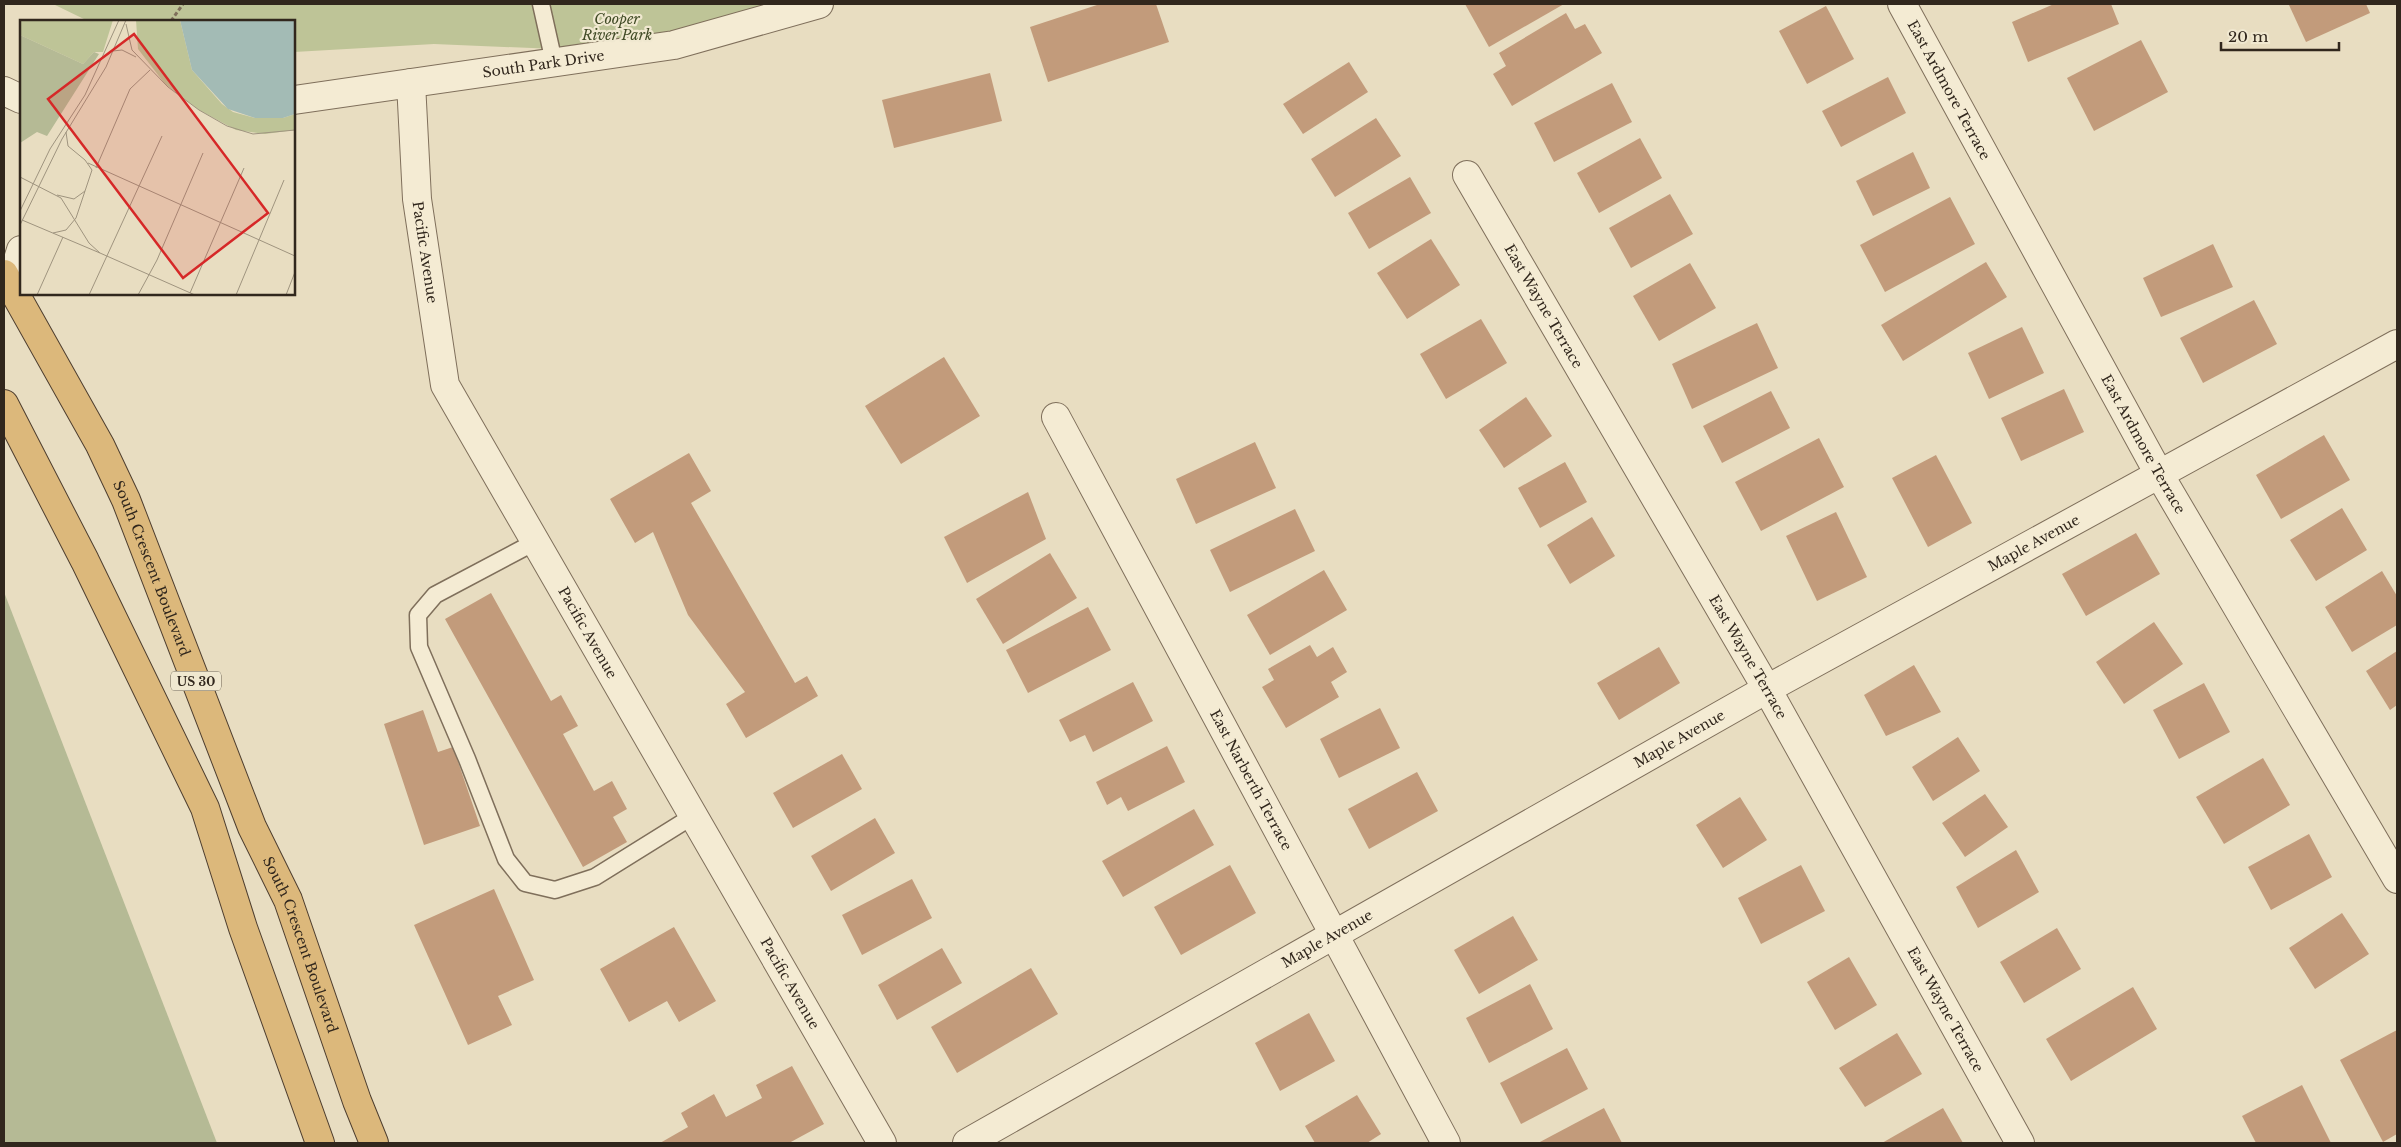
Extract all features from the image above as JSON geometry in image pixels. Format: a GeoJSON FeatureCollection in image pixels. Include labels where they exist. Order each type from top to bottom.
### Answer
{"type":"FeatureCollection","features":[{"type":"Feature","properties":{"kind":"highway","name":"South Crescent Boulevard"},"geometry":{"type":"LineString","coordinates":[[7,280],[100,446],[126,500],[252,827],[288,900],[357,1101],[374,1143]]}},
{"type":"Feature","properties":{"kind":"highway"},"geometry":{"type":"LineString","coordinates":[[4,404],[85,561],[205,808],[243,928],[320,1143]]}},
{"type":"Feature","properties":{"kind":"street","name":"South Park Drive"},"geometry":{"type":"LineString","coordinates":[[295,100],[674,45],[819,4]]}},
{"type":"Feature","properties":{"kind":"street","name":"East Ardmore Terrace"},"geometry":{"type":"LineString","coordinates":[[1902,4],[2159,474],[2397,879]]}},
{"type":"Feature","properties":{"kind":"street","name":"Pacific Avenue"},"geometry":{"type":"LineString","coordinates":[[411,83],[416,199],[445,385],[882,1143]]}},
{"type":"Feature","properties":{"kind":"street"},"geometry":{"type":"LineString","coordinates":[[4,91],[20,99]]}},
{"type":"Feature","properties":{"kind":"street","name":"East Wayne Terrace"},"geometry":{"type":"LineString","coordinates":[[1467,175],[1767,689],[2020,1143]]}},
{"type":"Feature","properties":{"kind":"street"},"geometry":{"type":"LineString","coordinates":[[7,280],[20,252]]}},
{"type":"Feature","properties":{"kind":"street","name":"Maple Avenue"},"geometry":{"type":"LineString","coordinates":[[967,1143],[1767,689],[2397,344]]}},
{"type":"Feature","properties":{"kind":"street","name":"East Narberth Terrace"},"geometry":{"type":"LineString","coordinates":[[1056,417],[1446,1143]]}},
{"type":"Feature","properties":{"kind":"lane"},"geometry":{"type":"LineString","coordinates":[[541,4],[554,62]]}},
{"type":"Feature","properties":{"kind":"lane"},"geometry":{"type":"LineString","coordinates":[[535,542],[434,595],[418,615],[418,647],[467,759],[506,859],[525,883],[554,890],[595,877],[693,816]]}},
{"type":"Feature","properties":{"kind":"path"},"geometry":{"type":"LineString","coordinates":[[172,20],[183,4]]}},
{"type":"Feature","properties":{"kind":"green space","name":"Cooper River Park"},"geometry":{"type":"Polygon","coordinates":[[[53,4],[819,4],[628,52],[434,44],[295,52],[295,20],[86,20],[53,4]]]}},
{"type":"Feature","properties":{"kind":"green space"},"geometry":{"type":"Polygon","coordinates":[[[4,592],[217,1143],[4,1143],[4,592]]]}},
{"type":"Feature","properties":{"kind":"building"},"geometry":{"type":"Polygon","coordinates":[[[1100,4],[1156,4],[1169,42],[1048,82],[1030,27],[1100,4]]]}},
{"type":"Feature","properties":{"kind":"building"},"geometry":{"type":"Polygon","coordinates":[[[1465,4],[1564,4],[1489,47],[1465,4]]]}},
{"type":"Feature","properties":{"kind":"building"},"geometry":{"type":"Polygon","coordinates":[[[2054,4],[2111,4],[2119,24],[2028,62],[2012,22],[2054,4]]]}},
{"type":"Feature","properties":{"kind":"building"},"geometry":{"type":"Polygon","coordinates":[[[2366,4],[2370,13],[2306,42],[2289,5],[2366,4]]]}},
{"type":"Feature","properties":{"kind":"building"},"geometry":{"type":"Polygon","coordinates":[[[1826,6],[1854,59],[1807,84],[1779,31],[1826,6]]]}},
{"type":"Feature","properties":{"kind":"building"},"geometry":{"type":"Polygon","coordinates":[[[1566,13],[1575,29],[1585,24],[1602,53],[1512,106],[1493,74],[1506,66],[1499,53],[1566,13]]]}},
{"type":"Feature","properties":{"kind":"building"},"geometry":{"type":"Polygon","coordinates":[[[2141,40],[2168,92],[2094,131],[2067,78],[2141,40]]]}},
{"type":"Feature","properties":{"kind":"building"},"geometry":{"type":"Polygon","coordinates":[[[1349,62],[1368,92],[1303,134],[1283,104],[1349,62]]]}},
{"type":"Feature","properties":{"kind":"building"},"geometry":{"type":"Polygon","coordinates":[[[990,73],[1002,121],[894,148],[882,100],[990,73]]]}},
{"type":"Feature","properties":{"kind":"building"},"geometry":{"type":"Polygon","coordinates":[[[1888,77],[1906,113],[1841,147],[1822,111],[1888,77]]]}},
{"type":"Feature","properties":{"kind":"building"},"geometry":{"type":"Polygon","coordinates":[[[1612,83],[1632,122],[1554,162],[1534,123],[1612,83]]]}},
{"type":"Feature","properties":{"kind":"building"},"geometry":{"type":"Polygon","coordinates":[[[1376,118],[1401,156],[1335,197],[1311,159],[1376,118]]]}},
{"type":"Feature","properties":{"kind":"building"},"geometry":{"type":"Polygon","coordinates":[[[1640,138],[1662,178],[1599,213],[1577,173],[1640,138]]]}},
{"type":"Feature","properties":{"kind":"building"},"geometry":{"type":"Polygon","coordinates":[[[1913,152],[1930,188],[1873,216],[1856,181],[1913,152]]]}},
{"type":"Feature","properties":{"kind":"building"},"geometry":{"type":"Polygon","coordinates":[[[1410,177],[1431,213],[1369,249],[1348,213],[1410,177]]]}},
{"type":"Feature","properties":{"kind":"building"},"geometry":{"type":"Polygon","coordinates":[[[1670,194],[1693,234],[1631,268],[1609,228],[1670,194]]]}},
{"type":"Feature","properties":{"kind":"building"},"geometry":{"type":"Polygon","coordinates":[[[1950,197],[1975,244],[1885,292],[1860,245],[1950,197]]]}},
{"type":"Feature","properties":{"kind":"building"},"geometry":{"type":"Polygon","coordinates":[[[1431,239],[1460,285],[1407,319],[1377,273],[1431,239]]]}},
{"type":"Feature","properties":{"kind":"building"},"geometry":{"type":"Polygon","coordinates":[[[2213,244],[2233,287],[2161,317],[2143,278],[2213,244]]]}},
{"type":"Feature","properties":{"kind":"building"},"geometry":{"type":"Polygon","coordinates":[[[1986,262],[2007,297],[1903,361],[1881,325],[1986,262]]]}},
{"type":"Feature","properties":{"kind":"building"},"geometry":{"type":"Polygon","coordinates":[[[1690,263],[1716,308],[1659,341],[1633,296],[1690,263]]]}},
{"type":"Feature","properties":{"kind":"building"},"geometry":{"type":"Polygon","coordinates":[[[2254,300],[2277,344],[2203,383],[2180,338],[2254,300]]]}},
{"type":"Feature","properties":{"kind":"building"},"geometry":{"type":"Polygon","coordinates":[[[1481,319],[1507,363],[1446,399],[1420,354],[1481,319]]]}},
{"type":"Feature","properties":{"kind":"building"},"geometry":{"type":"Polygon","coordinates":[[[1757,323],[1778,368],[1692,409],[1672,364],[1757,323]]]}},
{"type":"Feature","properties":{"kind":"building"},"geometry":{"type":"Polygon","coordinates":[[[2022,327],[2044,373],[1989,399],[1968,353],[2022,327]]]}},
{"type":"Feature","properties":{"kind":"building"},"geometry":{"type":"Polygon","coordinates":[[[944,357],[980,416],[901,464],[865,406],[944,357]]]}},
{"type":"Feature","properties":{"kind":"building"},"geometry":{"type":"Polygon","coordinates":[[[2064,389],[2084,432],[2021,461],[2001,418],[2064,389]]]}},
{"type":"Feature","properties":{"kind":"building"},"geometry":{"type":"Polygon","coordinates":[[[1771,391],[1790,428],[1722,463],[1703,426],[1771,391]]]}},
{"type":"Feature","properties":{"kind":"building"},"geometry":{"type":"Polygon","coordinates":[[[1526,397],[1552,436],[1504,468],[1479,430],[1526,397]]]}},
{"type":"Feature","properties":{"kind":"building"},"geometry":{"type":"Polygon","coordinates":[[[2324,435],[2350,480],[2281,519],[2256,475],[2324,435]]]}},
{"type":"Feature","properties":{"kind":"building"},"geometry":{"type":"Polygon","coordinates":[[[1819,438],[1844,487],[1761,531],[1735,482],[1819,438]]]}},
{"type":"Feature","properties":{"kind":"building"},"geometry":{"type":"Polygon","coordinates":[[[1255,442],[1276,488],[1196,524],[1176,479],[1255,442]]]}},
{"type":"Feature","properties":{"kind":"building"},"geometry":{"type":"Polygon","coordinates":[[[689,453],[711,491],[691,503],[795,683],[807,676],[818,696],[746,738],[726,704],[745,692],[688,615],[653,532],[635,543],[610,499],[689,453]]]}},
{"type":"Feature","properties":{"kind":"building"},"geometry":{"type":"Polygon","coordinates":[[[1936,455],[1972,523],[1928,547],[1892,478],[1936,455]]]}},
{"type":"Feature","properties":{"kind":"building"},"geometry":{"type":"Polygon","coordinates":[[[1565,462],[1587,502],[1540,528],[1518,488],[1565,462]]]}},
{"type":"Feature","properties":{"kind":"building"},"geometry":{"type":"Polygon","coordinates":[[[1028,492],[1046,539],[967,583],[944,537],[1028,492]]]}},
{"type":"Feature","properties":{"kind":"building"},"geometry":{"type":"Polygon","coordinates":[[[2342,508],[2367,550],[2316,581],[2290,540],[2342,508]]]}},
{"type":"Feature","properties":{"kind":"building"},"geometry":{"type":"Polygon","coordinates":[[[1295,509],[1315,551],[1230,592],[1210,550],[1295,509]]]}},
{"type":"Feature","properties":{"kind":"building"},"geometry":{"type":"Polygon","coordinates":[[[1836,512],[1867,577],[1817,601],[1786,536],[1836,512]]]}},
{"type":"Feature","properties":{"kind":"building"},"geometry":{"type":"Polygon","coordinates":[[[1592,517],[1615,556],[1570,584],[1547,545],[1592,517]]]}},
{"type":"Feature","properties":{"kind":"building"},"geometry":{"type":"Polygon","coordinates":[[[2136,533],[2160,574],[2086,616],[2062,574],[2136,533]]]}},
{"type":"Feature","properties":{"kind":"building"},"geometry":{"type":"Polygon","coordinates":[[[1050,553],[1077,598],[1003,644],[976,599],[1050,553]]]}},
{"type":"Feature","properties":{"kind":"building"},"geometry":{"type":"Polygon","coordinates":[[[1324,570],[1347,610],[1270,655],[1247,615],[1324,570]]]}},
{"type":"Feature","properties":{"kind":"building"},"geometry":{"type":"Polygon","coordinates":[[[2382,571],[2397,596],[2397,625],[2352,652],[2325,607],[2382,571]]]}},
{"type":"Feature","properties":{"kind":"building"},"geometry":{"type":"Polygon","coordinates":[[[491,593],[551,701],[561,695],[578,726],[563,734],[594,791],[612,781],[627,809],[613,817],[627,842],[583,867],[445,619],[491,593]]]}},
{"type":"Feature","properties":{"kind":"building"},"geometry":{"type":"Polygon","coordinates":[[[1088,607],[1111,650],[1028,693],[1006,650],[1088,607]]]}},
{"type":"Feature","properties":{"kind":"building"},"geometry":{"type":"Polygon","coordinates":[[[2154,622],[2183,664],[2124,704],[2096,662],[2154,622]]]}},
{"type":"Feature","properties":{"kind":"building"},"geometry":{"type":"Polygon","coordinates":[[[1310,645],[1317,657],[1333,647],[1347,672],[1331,682],[1339,697],[1286,728],[1262,687],[1274,680],[1268,669],[1310,645]]]}},
{"type":"Feature","properties":{"kind":"building"},"geometry":{"type":"Polygon","coordinates":[[[1659,647],[1680,683],[1619,720],[1597,683],[1659,647]]]}},
{"type":"Feature","properties":{"kind":"building"},"geometry":{"type":"Polygon","coordinates":[[[2397,651],[2397,705],[2390,710],[2366,671],[2397,651]]]}},
{"type":"Feature","properties":{"kind":"building"},"geometry":{"type":"Polygon","coordinates":[[[1914,665],[1941,712],[1886,736],[1864,695],[1914,665]]]}},
{"type":"Feature","properties":{"kind":"building"},"geometry":{"type":"Polygon","coordinates":[[[1133,682],[1153,721],[1093,752],[1085,735],[1070,742],[1059,720],[1133,682]]]}},
{"type":"Feature","properties":{"kind":"building"},"geometry":{"type":"Polygon","coordinates":[[[2204,683],[2230,732],[2179,759],[2153,710],[2204,683]]]}},
{"type":"Feature","properties":{"kind":"building"},"geometry":{"type":"Polygon","coordinates":[[[1380,708],[1400,748],[1339,778],[1320,739],[1380,708]]]}},
{"type":"Feature","properties":{"kind":"building"},"geometry":{"type":"Polygon","coordinates":[[[423,710],[438,752],[453,747],[480,826],[424,845],[384,724],[423,710]]]}},
{"type":"Feature","properties":{"kind":"building"},"geometry":{"type":"Polygon","coordinates":[[[1958,737],[1980,771],[1933,801],[1912,767],[1958,737]]]}},
{"type":"Feature","properties":{"kind":"building"},"geometry":{"type":"Polygon","coordinates":[[[1167,746],[1185,782],[1128,811],[1121,797],[1107,805],[1096,782],[1167,746]]]}},
{"type":"Feature","properties":{"kind":"building"},"geometry":{"type":"Polygon","coordinates":[[[842,754],[862,789],[793,828],[773,793],[842,754]]]}},
{"type":"Feature","properties":{"kind":"building"},"geometry":{"type":"Polygon","coordinates":[[[2263,758],[2290,805],[2224,844],[2196,797],[2263,758]]]}},
{"type":"Feature","properties":{"kind":"building"},"geometry":{"type":"Polygon","coordinates":[[[1417,772],[1438,811],[1369,849],[1348,809],[1417,772]]]}},
{"type":"Feature","properties":{"kind":"building"},"geometry":{"type":"Polygon","coordinates":[[[1985,794],[2008,827],[1965,857],[1942,823],[1985,794]]]}},
{"type":"Feature","properties":{"kind":"building"},"geometry":{"type":"Polygon","coordinates":[[[1740,797],[1767,840],[1723,868],[1696,825],[1740,797]]]}},
{"type":"Feature","properties":{"kind":"building"},"geometry":{"type":"Polygon","coordinates":[[[1194,809],[1214,845],[1123,897],[1102,861],[1194,809]]]}},
{"type":"Feature","properties":{"kind":"building"},"geometry":{"type":"Polygon","coordinates":[[[875,818],[895,853],[831,891],[811,856],[875,818]]]}},
{"type":"Feature","properties":{"kind":"building"},"geometry":{"type":"Polygon","coordinates":[[[2309,834],[2332,877],[2271,910],[2248,867],[2309,834]]]}},
{"type":"Feature","properties":{"kind":"building"},"geometry":{"type":"Polygon","coordinates":[[[2016,850],[2039,892],[1978,928],[1956,887],[2016,850]]]}},
{"type":"Feature","properties":{"kind":"building"},"geometry":{"type":"Polygon","coordinates":[[[1230,865],[1256,913],[1181,955],[1154,907],[1230,865]]]}},
{"type":"Feature","properties":{"kind":"building"},"geometry":{"type":"Polygon","coordinates":[[[1801,865],[1825,911],[1761,944],[1738,898],[1801,865]]]}},
{"type":"Feature","properties":{"kind":"building"},"geometry":{"type":"Polygon","coordinates":[[[912,879],[932,918],[862,955],[842,915],[912,879]]]}},
{"type":"Feature","properties":{"kind":"building"},"geometry":{"type":"Polygon","coordinates":[[[494,889],[534,980],[498,996],[512,1025],[468,1045],[414,925],[494,889]]]}},
{"type":"Feature","properties":{"kind":"building"},"geometry":{"type":"Polygon","coordinates":[[[2342,913],[2369,954],[2315,989],[2289,948],[2342,913]]]}},
{"type":"Feature","properties":{"kind":"building"},"geometry":{"type":"Polygon","coordinates":[[[1513,916],[1538,960],[1479,994],[1454,950],[1513,916]]]}},
{"type":"Feature","properties":{"kind":"building"},"geometry":{"type":"Polygon","coordinates":[[[674,927],[716,1001],[679,1022],[667,1001],[629,1022],[600,969],[674,927]]]}},
{"type":"Feature","properties":{"kind":"building"},"geometry":{"type":"Polygon","coordinates":[[[2057,928],[2081,969],[2024,1003],[2000,962],[2057,928]]]}},
{"type":"Feature","properties":{"kind":"building"},"geometry":{"type":"Polygon","coordinates":[[[942,948],[962,983],[897,1020],[878,985],[942,948]]]}},
{"type":"Feature","properties":{"kind":"building"},"geometry":{"type":"Polygon","coordinates":[[[1849,957],[1877,1005],[1835,1030],[1807,982],[1849,957]]]}},
{"type":"Feature","properties":{"kind":"building"},"geometry":{"type":"Polygon","coordinates":[[[1031,968],[1058,1014],[957,1073],[931,1027],[1031,968]]]}},
{"type":"Feature","properties":{"kind":"building"},"geometry":{"type":"Polygon","coordinates":[[[1530,984],[1553,1029],[1489,1063],[1466,1018],[1530,984]]]}},
{"type":"Feature","properties":{"kind":"building"},"geometry":{"type":"Polygon","coordinates":[[[2133,987],[2157,1029],[2071,1081],[2046,1039],[2133,987]]]}},
{"type":"Feature","properties":{"kind":"building"},"geometry":{"type":"Polygon","coordinates":[[[1309,1013],[1335,1061],[1280,1091],[1255,1043],[1309,1013]]]}},
{"type":"Feature","properties":{"kind":"building"},"geometry":{"type":"Polygon","coordinates":[[[2397,1030],[2397,1134],[2383,1142],[2340,1060],[2397,1030]]]}},
{"type":"Feature","properties":{"kind":"building"},"geometry":{"type":"Polygon","coordinates":[[[1897,1033],[1922,1074],[1865,1107],[1839,1068],[1897,1033]]]}},
{"type":"Feature","properties":{"kind":"building"},"geometry":{"type":"Polygon","coordinates":[[[1567,1048],[1588,1089],[1521,1124],[1500,1083],[1567,1048]]]}},
{"type":"Feature","properties":{"kind":"building"},"geometry":{"type":"Polygon","coordinates":[[[792,1066],[824,1124],[789,1143],[660,1143],[688,1127],[681,1113],[714,1094],[726,1117],[762,1098],[756,1085],[792,1066]]]}},
{"type":"Feature","properties":{"kind":"building"},"geometry":{"type":"Polygon","coordinates":[[[2302,1085],[2331,1143],[2256,1143],[2242,1116],[2302,1085]]]}},
{"type":"Feature","properties":{"kind":"building"},"geometry":{"type":"Polygon","coordinates":[[[1357,1095],[1381,1134],[1367,1143],[1315,1143],[1305,1126],[1357,1095]]]}},
{"type":"Feature","properties":{"kind":"building"},"geometry":{"type":"Polygon","coordinates":[[[1604,1108],[1622,1143],[1538,1143],[1604,1108]]]}},
{"type":"Feature","properties":{"kind":"building"},"geometry":{"type":"Polygon","coordinates":[[[1943,1108],[1963,1143],[1882,1143],[1943,1108]]]}}]}
